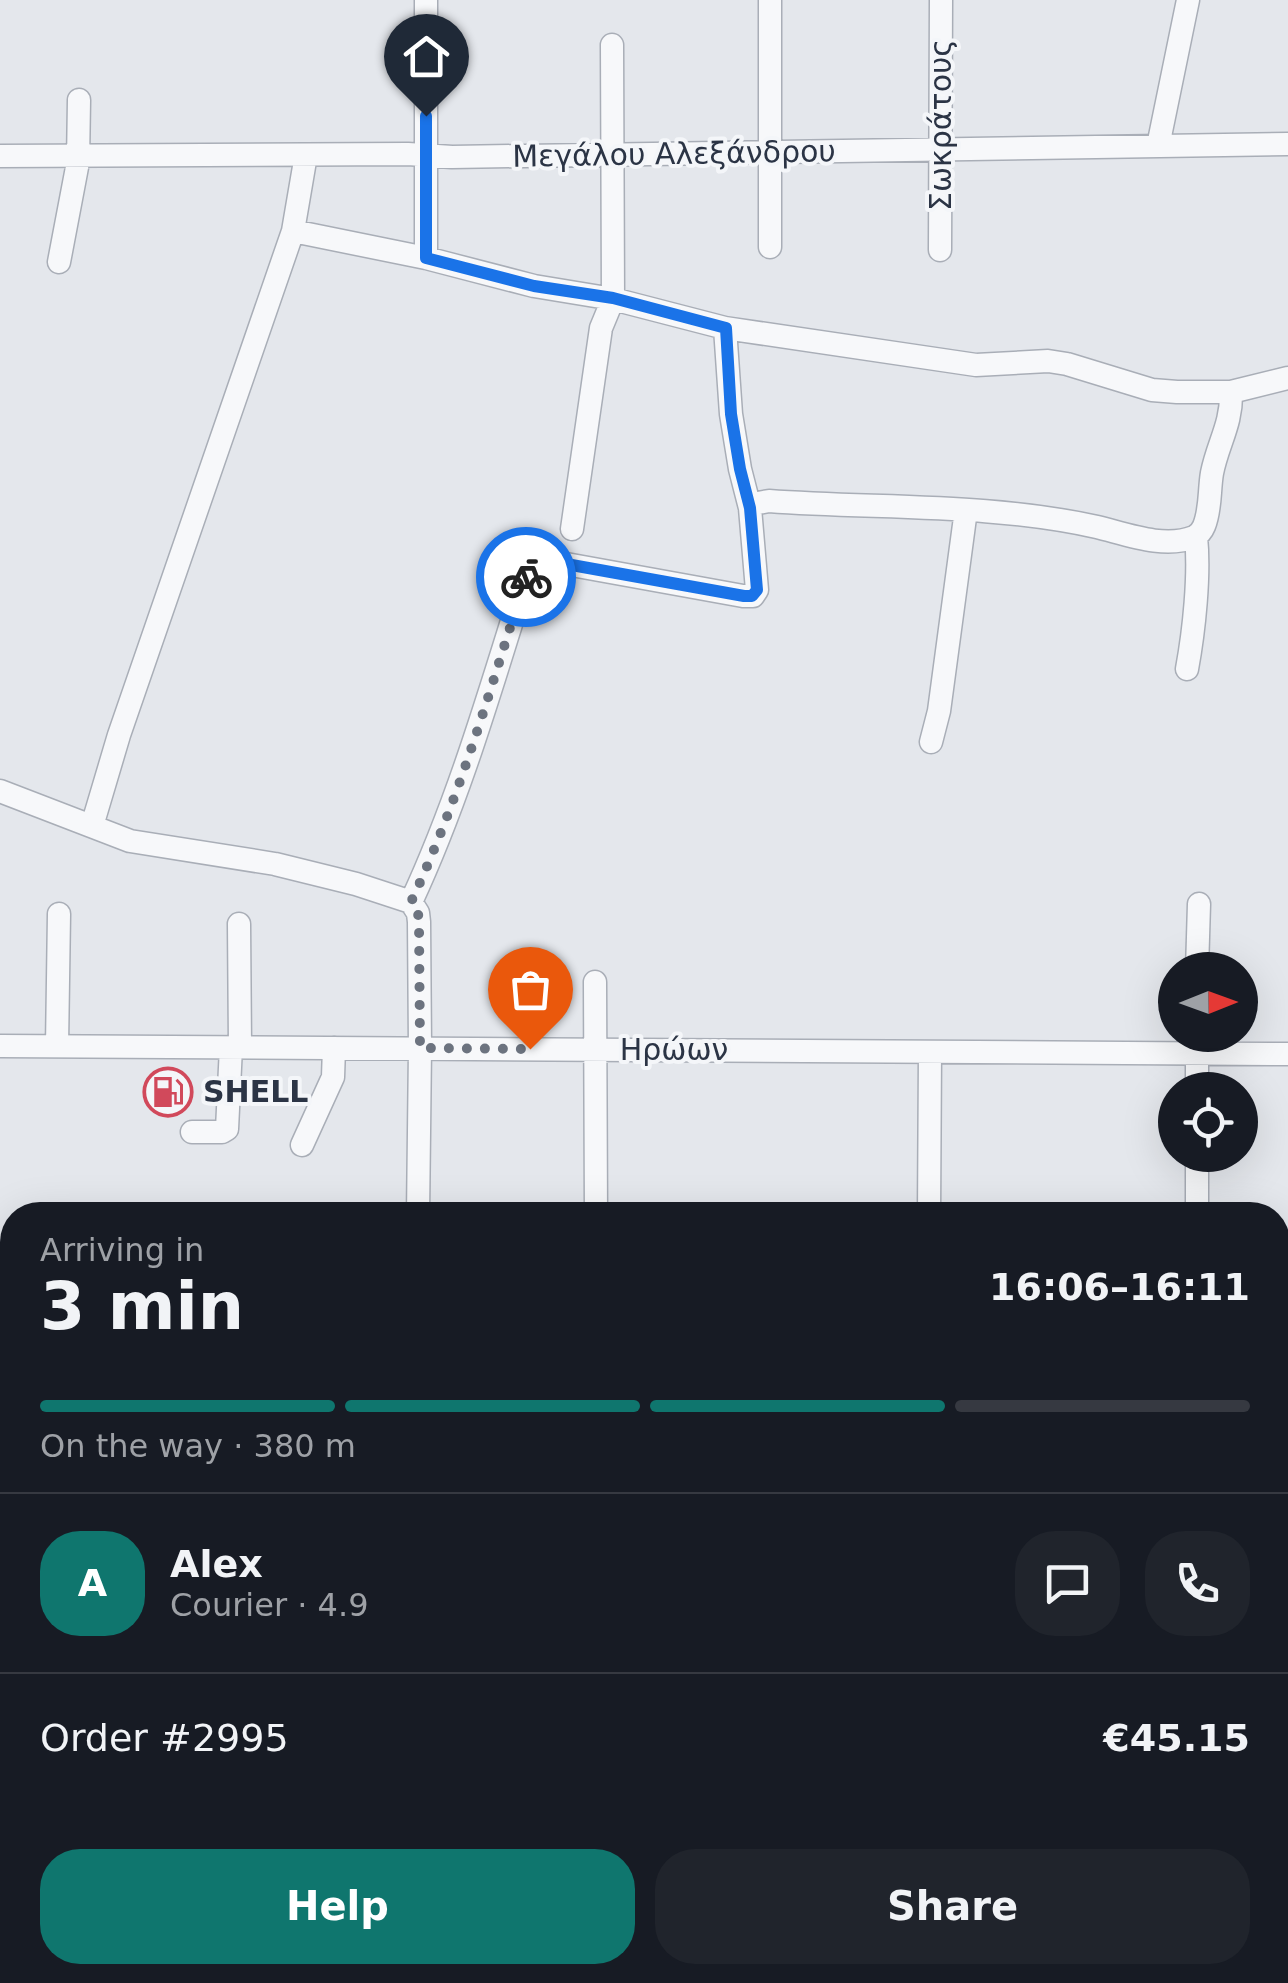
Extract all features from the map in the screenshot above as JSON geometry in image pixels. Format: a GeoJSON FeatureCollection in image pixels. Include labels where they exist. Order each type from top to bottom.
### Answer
{"type":"FeatureCollection","features":[{"type":"Feature","properties":{"kind":"street"},"geometry":{"type":"LineString","coordinates":[[426,0],[426,258]]}},
{"type":"Feature","properties":{"kind":"street"},"geometry":{"type":"LineString","coordinates":[[770,0],[770,246]]}},
{"type":"Feature","properties":{"kind":"street","name":"Σωκράτους"},"geometry":{"type":"LineString","coordinates":[[940,250],[941,0]]}},
{"type":"Feature","properties":{"kind":"street"},"geometry":{"type":"LineString","coordinates":[[1158,146],[1188,0]]}},
{"type":"Feature","properties":{"kind":"street"},"geometry":{"type":"LineString","coordinates":[[572,528],[601,328],[613,298],[612,45]]}},
{"type":"Feature","properties":{"kind":"street"},"geometry":{"type":"LineString","coordinates":[[60,262],[79,154],[79,100]]}},
{"type":"Feature","properties":{"kind":"street","name":"Μεγάλου Αλεξάνδρου"},"geometry":{"type":"LineString","coordinates":[[0,156],[452,157],[1288,144]]}},
{"type":"Feature","properties":{"kind":"street"},"geometry":{"type":"LineString","coordinates":[[92,826],[293,230],[306,155]]}},
{"type":"Feature","properties":{"kind":"street"},"geometry":{"type":"LineString","coordinates":[[293,230],[534,286],[613,298],[726,328],[976,365],[1048,361],[1152,390],[1231,392],[1288,378]]}},
{"type":"Feature","properties":{"kind":"street"},"geometry":{"type":"LineString","coordinates":[[411,902],[468,757],[527,573],[534,565],[555,562],[752,596],[757,590],[750,508],[731,414],[726,328]]}},
{"type":"Feature","properties":{"kind":"street"},"geometry":{"type":"LineString","coordinates":[[750,508],[768,501],[986,510],[1156,540],[1196,536],[1203,530],[1206,518],[1216,459],[1231,412],[1231,392]]}},
{"type":"Feature","properties":{"kind":"street"},"geometry":{"type":"LineString","coordinates":[[930,742],[939,711],[966,510]]}},
{"type":"Feature","properties":{"kind":"street"},"geometry":{"type":"LineString","coordinates":[[1188,669],[1196,536]]}},
{"type":"Feature","properties":{"kind":"street"},"geometry":{"type":"LineString","coordinates":[[0,792],[130,841],[302,870],[411,902],[419,922],[418,1202]]}},
{"type":"Feature","properties":{"kind":"street"},"geometry":{"type":"LineString","coordinates":[[1198,952],[1199,904]]}},
{"type":"Feature","properties":{"kind":"street"},"geometry":{"type":"LineString","coordinates":[[57,1046],[58,914]]}},
{"type":"Feature","properties":{"kind":"street"},"geometry":{"type":"LineString","coordinates":[[192,1132],[227,1130],[236,1047],[240,924]]}},
{"type":"Feature","properties":{"kind":"street"},"geometry":{"type":"LineString","coordinates":[[595,982],[596,1202]]}},
{"type":"Feature","properties":{"kind":"street","name":"Ηρώων"},"geometry":{"type":"LineString","coordinates":[[0,1046],[930,1052],[1158,1045]]}},
{"type":"Feature","properties":{"kind":"street"},"geometry":{"type":"LineString","coordinates":[[302,1145],[333,1077],[334,1048]]}},
{"type":"Feature","properties":{"kind":"street","name":"Ηρώων"},"geometry":{"type":"LineString","coordinates":[[1258,1051],[1288,1054]]}},
{"type":"Feature","properties":{"kind":"street"},"geometry":{"type":"LineString","coordinates":[[929,1202],[930,1052]]}},
{"type":"Feature","properties":{"kind":"street"},"geometry":{"type":"LineString","coordinates":[[1197,1172],[1197,1202]]}},
{"type":"Feature","properties":{"kind":"building"},"geometry":{"type":"Polygon","coordinates":[[[161,1081],[187,1081],[187,1099],[161,1099],[161,1081]]]}},
{"type":"Feature","properties":{"kind":"way so far"},"geometry":{"type":"LineString","coordinates":[[526,577],[468,757],[411,902],[419,922],[420,1048],[530,1049]]}},
{"type":"Feature","properties":{"kind":"place","name":"SHELL"},"geometry":{"type":"Point","coordinates":[168,1092]}},
{"type":"Feature","properties":{"kind":"route"},"geometry":{"type":"LineString","coordinates":[[426,116],[426,258],[534,286],[613,298],[726,328],[731,414],[750,508],[757,590],[752,596],[744,596],[555,562],[534,565],[526,577]]}}]}
